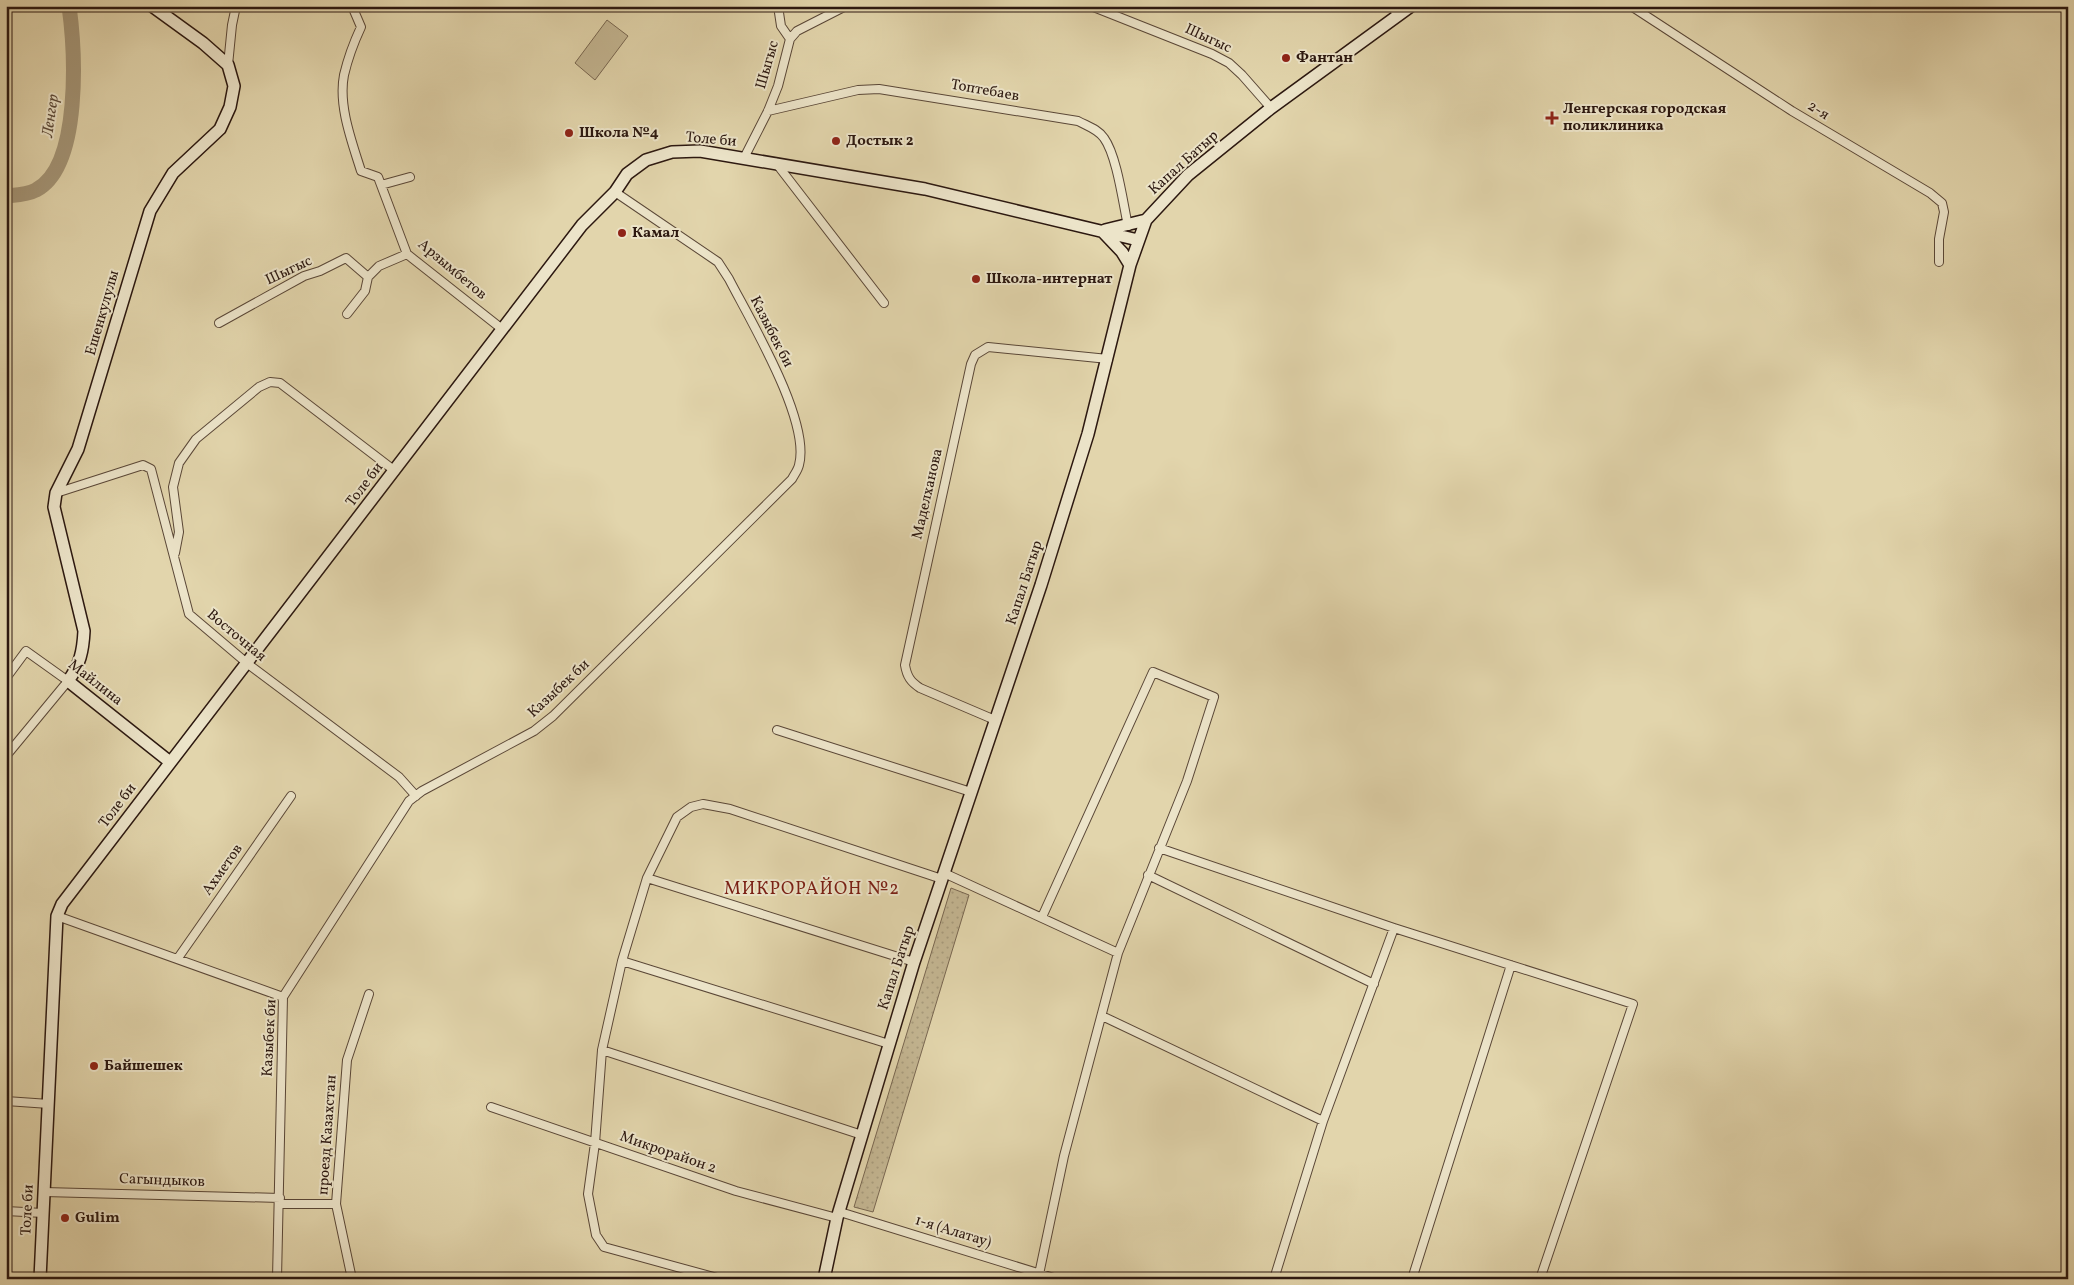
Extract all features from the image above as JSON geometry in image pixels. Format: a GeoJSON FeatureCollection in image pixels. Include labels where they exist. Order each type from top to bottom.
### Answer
{"type":"FeatureCollection","features":[{"type":"Feature","properties":{"kind":"main road"},"geometry":{"type":"LineString","coordinates":[[152,6],[203,43],[228,65]]}},
{"type":"Feature","properties":{"kind":"main road","name":"Капал Батыр"},"geometry":{"type":"LineString","coordinates":[[824,1279],[839,1215],[914,962],[1047,566],[1088,434],[1130,265],[1146,220],[1188,175],[1395,11],[1410,6]]}},
{"type":"Feature","properties":{"kind":"main road","name":"Ешенкулулы"},"geometry":{"type":"LineString","coordinates":[[68,681],[76,670],[83,651],[84,631],[54,507],[56,493],[78,449],[150,211],[173,174],[220,129],[230,107],[234,86],[228,65]]}},
{"type":"Feature","properties":{"kind":"main road","name":"Толе би"},"geometry":{"type":"LineString","coordinates":[[40,1279],[57,916],[62,904],[170,762],[248,664],[582,226],[615,192],[628,174],[646,160],[672,152],[700,151],[925,189],[1138,240]]}},
{"type":"Feature","properties":{"kind":"main road"},"geometry":{"type":"LineString","coordinates":[[1101,230],[1128,226],[1146,220]]}},
{"type":"Feature","properties":{"kind":"main road"},"geometry":{"type":"LineString","coordinates":[[1101,230],[1122,252],[1130,265]]}},
{"type":"Feature","properties":{"kind":"main road","name":"Майлина"},"geometry":{"type":"LineString","coordinates":[[68,681],[170,762]]}},
{"type":"Feature","properties":{"kind":"street"},"geometry":{"type":"LineString","coordinates":[[228,65],[236,6]]}},
{"type":"Feature","properties":{"kind":"street"},"geometry":{"type":"LineString","coordinates":[[352,6],[361,27],[344,77],[348,130],[361,171],[378,177],[381,185],[410,177]]}},
{"type":"Feature","properties":{"kind":"street"},"geometry":{"type":"LineString","coordinates":[[778,6],[782,26],[790,39]]}},
{"type":"Feature","properties":{"kind":"street","name":"Шыгыс"},"geometry":{"type":"LineString","coordinates":[[1091,6],[1212,54],[1229,63],[1271,108]]}},
{"type":"Feature","properties":{"kind":"street","name":"2-я"},"geometry":{"type":"LineString","coordinates":[[1631,6],[1792,111],[1930,193],[1942,203],[1944,212],[1938,239],[1939,262]]}},
{"type":"Feature","properties":{"kind":"street","name":"Шыгыс"},"geometry":{"type":"LineString","coordinates":[[744,158],[768,111],[778,86],[790,39],[797,31],[841,8]]}},
{"type":"Feature","properties":{"kind":"street","name":"Топтебаев"},"geometry":{"type":"LineString","coordinates":[[768,111],[858,90],[879,89],[1078,121],[1094,129],[1104,138],[1112,158],[1128,226]]}},
{"type":"Feature","properties":{"kind":"street"},"geometry":{"type":"LineString","coordinates":[[776,163],[884,303]]}},
{"type":"Feature","properties":{"kind":"street","name":"Арзымбетов"},"geometry":{"type":"LineString","coordinates":[[381,185],[407,254],[502,330]]}},
{"type":"Feature","properties":{"kind":"street","name":"Казыбек би"},"geometry":{"type":"LineString","coordinates":[[277,1279],[283,996],[409,801],[534,731],[553,716],[792,479],[799,466],[801,450],[790,399],[718,262],[615,192]]}},
{"type":"Feature","properties":{"kind":"street"},"geometry":{"type":"LineString","coordinates":[[347,314],[365,291],[368,277],[378,266],[407,254]]}},
{"type":"Feature","properties":{"kind":"street","name":"Шыгыс"},"geometry":{"type":"LineString","coordinates":[[219,323],[304,276],[320,271],[346,258],[368,277]]}},
{"type":"Feature","properties":{"kind":"street","name":"Маделханова"},"geometry":{"type":"LineString","coordinates":[[995,720],[920,688],[911,682],[906,674],[905,666],[971,364],[975,355],[988,347],[1108,359]]}},
{"type":"Feature","properties":{"kind":"street"},"geometry":{"type":"LineString","coordinates":[[175,558],[179,532],[173,487],[179,463],[196,439],[260,387],[270,382],[280,383],[395,470]]}},
{"type":"Feature","properties":{"kind":"street","name":"Восточная"},"geometry":{"type":"LineString","coordinates":[[56,493],[143,466],[151,469],[189,614],[248,664],[399,777],[416,796]]}},
{"type":"Feature","properties":{"kind":"street","name":"Майлина"},"geometry":{"type":"LineString","coordinates":[[6,678],[26,651],[68,681]]}},
{"type":"Feature","properties":{"kind":"street"},"geometry":{"type":"LineString","coordinates":[[1038,1276],[1064,1156],[1118,953],[1187,781],[1214,697],[1153,672],[1042,917]]}},
{"type":"Feature","properties":{"kind":"street"},"geometry":{"type":"LineString","coordinates":[[6,756],[68,681]]}},
{"type":"Feature","properties":{"kind":"street"},"geometry":{"type":"LineString","coordinates":[[777,730],[971,792]]}},
{"type":"Feature","properties":{"kind":"street","name":"Ахметов"},"geometry":{"type":"LineString","coordinates":[[178,958],[291,796]]}},
{"type":"Feature","properties":{"kind":"street"},"geometry":{"type":"LineString","coordinates":[[721,1279],[604,1247],[596,1235],[588,1194],[595,1143],[602,1050],[622,961],[647,878],[677,817],[691,807],[703,804],[730,809],[943,876],[1042,917],[1118,953]]}},
{"type":"Feature","properties":{"kind":"street"},"geometry":{"type":"LineString","coordinates":[[1159,848],[1394,928],[1633,1004],[1540,1279]]}},
{"type":"Feature","properties":{"kind":"street"},"geometry":{"type":"LineString","coordinates":[[1148,876],[1374,984]]}},
{"type":"Feature","properties":{"kind":"street"},"geometry":{"type":"LineString","coordinates":[[647,878],[914,962]]}},
{"type":"Feature","properties":{"kind":"street"},"geometry":{"type":"LineString","coordinates":[[57,916],[283,996]]}},
{"type":"Feature","properties":{"kind":"street"},"geometry":{"type":"LineString","coordinates":[[1274,1279],[1323,1121],[1394,928]]}},
{"type":"Feature","properties":{"kind":"street"},"geometry":{"type":"LineString","coordinates":[[622,961],[889,1044]]}},
{"type":"Feature","properties":{"kind":"street"},"geometry":{"type":"LineString","coordinates":[[1412,1279],[1511,965]]}},
{"type":"Feature","properties":{"kind":"street","name":"проезд Казахстан"},"geometry":{"type":"LineString","coordinates":[[352,1279],[336,1204],[347,1060],[369,994]]}},
{"type":"Feature","properties":{"kind":"street"},"geometry":{"type":"LineString","coordinates":[[1102,1016],[1323,1121]]}},
{"type":"Feature","properties":{"kind":"street"},"geometry":{"type":"LineString","coordinates":[[602,1050],[862,1135]]}},
{"type":"Feature","properties":{"kind":"street"},"geometry":{"type":"LineString","coordinates":[[6,1101],[49,1104]]}},
{"type":"Feature","properties":{"kind":"street","name":"Микрорайон 2"},"geometry":{"type":"LineString","coordinates":[[491,1107],[736,1191],[839,1215]]}},
{"type":"Feature","properties":{"kind":"street","name":"Сагындыков"},"geometry":{"type":"LineString","coordinates":[[44,1192],[336,1204]]}},
{"type":"Feature","properties":{"kind":"street"},"geometry":{"type":"LineString","coordinates":[[6,1210],[43,1213]]}},
{"type":"Feature","properties":{"kind":"street","name":"1-я (Алатау)"},"geometry":{"type":"LineString","coordinates":[[839,1215],[1038,1276],[1057,1279]]}},
{"type":"Feature","properties":{"kind":"shaded area"},"geometry":{"type":"Polygon","coordinates":[[[607,20],[628,36],[595,80],[575,63],[607,20]]]}},
{"type":"Feature","properties":{"kind":"shaded area"},"geometry":{"type":"Polygon","coordinates":[[[951,888],[969,895],[873,1212],[854,1207],[951,888]]]}},
{"type":"Feature","properties":{"kind":"waterway","name":"Ленгер"},"geometry":{"type":"LineString","coordinates":[[6,196],[25,194],[36,190],[51,177],[61,157],[68,133],[72,106],[73,50],[69,6]]}},
{"type":"Feature","properties":{"kind":"place","name":"Фантан"},"geometry":{"type":"Point","coordinates":[1286,58]}},
{"type":"Feature","properties":{"kind":"place","name":"Ленгерская городская поликлиника"},"geometry":{"type":"Point","coordinates":[1552,118]}},
{"type":"Feature","properties":{"kind":"place","name":"Школа №4"},"geometry":{"type":"Point","coordinates":[569,133]}},
{"type":"Feature","properties":{"kind":"place","name":"Достык 2"},"geometry":{"type":"Point","coordinates":[836,141]}},
{"type":"Feature","properties":{"kind":"place","name":"Камал"},"geometry":{"type":"Point","coordinates":[622,233]}},
{"type":"Feature","properties":{"kind":"place","name":"Школа-интернат"},"geometry":{"type":"Point","coordinates":[976,279]}},
{"type":"Feature","properties":{"kind":"place","name":"Байшешек"},"geometry":{"type":"Point","coordinates":[94,1066]}},
{"type":"Feature","properties":{"kind":"place","name":"Gulim"},"geometry":{"type":"Point","coordinates":[65,1218]}},
{"type":"Feature","properties":{"kind":"district","name":"МИКРОРАЙОН №2"},"geometry":{"type":"Point","coordinates":[812,889]}}]}
